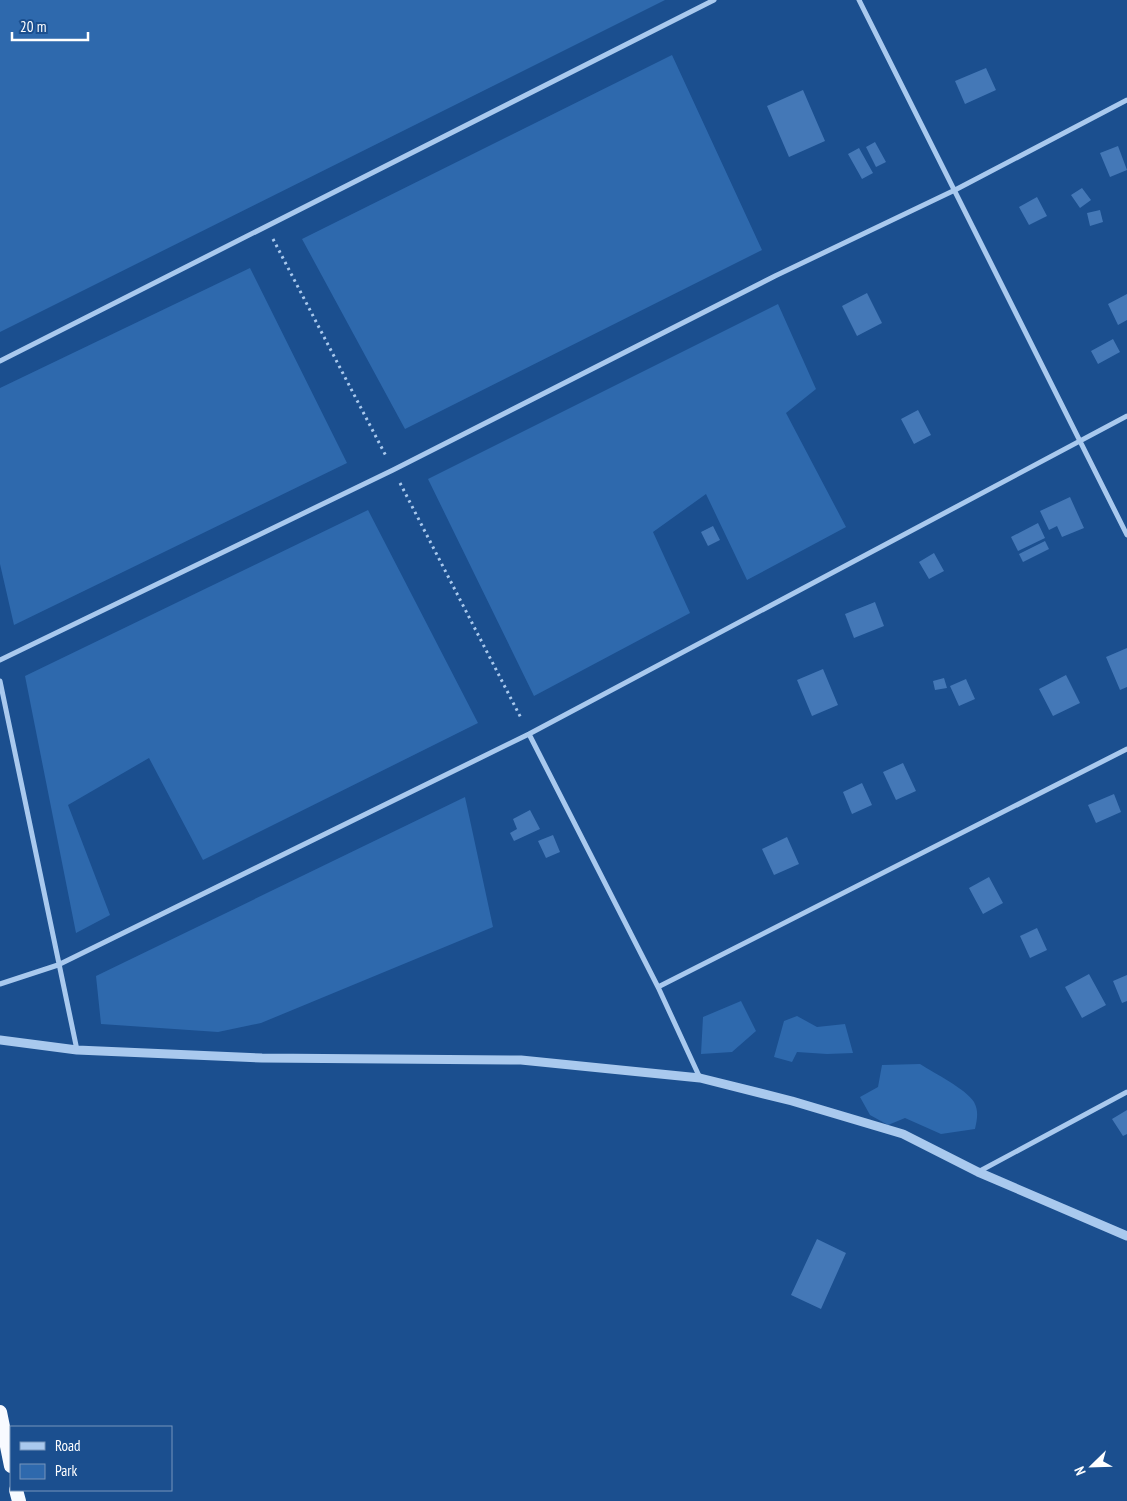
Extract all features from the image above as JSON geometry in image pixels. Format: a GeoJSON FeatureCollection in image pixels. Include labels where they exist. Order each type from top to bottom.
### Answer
{"type":"FeatureCollection","features":[{"type":"Feature","properties":{"kind":"highway"},"geometry":{"type":"LineString","coordinates":[[0,1412],[10,1461]]}},
{"type":"Feature","properties":{"kind":"street"},"geometry":{"type":"LineString","coordinates":[[0,361],[714,0]]}},
{"type":"Feature","properties":{"kind":"street"},"geometry":{"type":"LineString","coordinates":[[859,0],[1127,535]]}},
{"type":"Feature","properties":{"kind":"street"},"geometry":{"type":"LineString","coordinates":[[0,660],[393,470],[775,276],[955,190],[1127,100]]}},
{"type":"Feature","properties":{"kind":"street"},"geometry":{"type":"LineString","coordinates":[[0,984],[58,965],[529,734],[1127,416]]}},
{"type":"Feature","properties":{"kind":"street"},"geometry":{"type":"LineString","coordinates":[[0,681],[77,1050]]}},
{"type":"Feature","properties":{"kind":"street"},"geometry":{"type":"LineString","coordinates":[[529,734],[658,987],[700,1078]]}},
{"type":"Feature","properties":{"kind":"street"},"geometry":{"type":"LineString","coordinates":[[658,987],[1127,749]]}},
{"type":"Feature","properties":{"kind":"street"},"geometry":{"type":"LineString","coordinates":[[0,1040],[77,1050],[262,1058],[521,1060],[700,1078],[792,1100],[903,1134],[978,1172],[1127,1236]]}},
{"type":"Feature","properties":{"kind":"street"},"geometry":{"type":"LineString","coordinates":[[978,1172],[1127,1092]]}},
{"type":"Feature","properties":{"kind":"green space"},"geometry":{"type":"Polygon","coordinates":[[[0,0],[665,0],[0,332],[0,0]]]}},
{"type":"Feature","properties":{"kind":"green space"},"geometry":{"type":"Polygon","coordinates":[[[672,55],[762,250],[405,429],[302,239],[672,55]]]}},
{"type":"Feature","properties":{"kind":"green space"},"geometry":{"type":"Polygon","coordinates":[[[250,268],[347,463],[14,625],[0,564],[0,388],[250,268]]]}},
{"type":"Feature","properties":{"kind":"green space"},"geometry":{"type":"Polygon","coordinates":[[[778,304],[816,389],[786,413],[846,527],[747,580],[706,494],[653,532],[690,613],[534,696],[428,479],[778,304]]]}},
{"type":"Feature","properties":{"kind":"green space"},"geometry":{"type":"Polygon","coordinates":[[[368,510],[478,723],[203,860],[149,758],[68,805],[110,915],[76,933],[25,676],[368,510]]]}},
{"type":"Feature","properties":{"kind":"green space"},"geometry":{"type":"Polygon","coordinates":[[[465,797],[493,927],[261,1023],[218,1032],[101,1024],[96,976],[465,797]]]}},
{"type":"Feature","properties":{"kind":"green space"},"geometry":{"type":"Polygon","coordinates":[[[741,1001],[756,1031],[732,1052],[701,1054],[703,1017],[741,1001]]]}},
{"type":"Feature","properties":{"kind":"green space"},"geometry":{"type":"Polygon","coordinates":[[[797,1016],[817,1027],[845,1024],[853,1053],[797,1052],[792,1062],[774,1057],[784,1021],[797,1016]]]}},
{"type":"Feature","properties":{"kind":"green space"},"geometry":{"type":"Polygon","coordinates":[[[920,1064],[970,1097],[977,1109],[975,1129],[941,1134],[905,1118],[888,1125],[870,1115],[860,1097],[878,1087],[882,1065],[920,1064]]]}},
{"type":"Feature","properties":{"kind":"building"},"geometry":{"type":"Polygon","coordinates":[[[986,68],[996,90],[965,104],[955,81],[986,68]]]}},
{"type":"Feature","properties":{"kind":"building"},"geometry":{"type":"Polygon","coordinates":[[[803,90],[825,141],[789,157],[767,106],[803,90]]]}},
{"type":"Feature","properties":{"kind":"building"},"geometry":{"type":"Polygon","coordinates":[[[875,142],[886,162],[876,167],[866,147],[875,142]]]}},
{"type":"Feature","properties":{"kind":"building"},"geometry":{"type":"Polygon","coordinates":[[[1118,146],[1127,170],[1110,177],[1100,153],[1118,146]]]}},
{"type":"Feature","properties":{"kind":"building"},"geometry":{"type":"Polygon","coordinates":[[[859,148],[873,173],[862,179],[848,154],[859,148]]]}},
{"type":"Feature","properties":{"kind":"building"},"geometry":{"type":"Polygon","coordinates":[[[1082,188],[1091,200],[1080,208],[1071,195],[1082,188]]]}},
{"type":"Feature","properties":{"kind":"building"},"geometry":{"type":"Polygon","coordinates":[[[1037,197],[1047,216],[1029,225],[1019,207],[1037,197]]]}},
{"type":"Feature","properties":{"kind":"building"},"geometry":{"type":"Polygon","coordinates":[[[1100,210],[1103,222],[1090,226],[1087,213],[1100,210]]]}},
{"type":"Feature","properties":{"kind":"building"},"geometry":{"type":"Polygon","coordinates":[[[867,293],[882,323],[857,336],[842,306],[867,293]]]}},
{"type":"Feature","properties":{"kind":"building"},"geometry":{"type":"Polygon","coordinates":[[[1127,294],[1127,320],[1118,325],[1108,304],[1127,294]]]}},
{"type":"Feature","properties":{"kind":"building"},"geometry":{"type":"Polygon","coordinates":[[[1113,339],[1120,352],[1098,364],[1091,351],[1113,339]]]}},
{"type":"Feature","properties":{"kind":"building"},"geometry":{"type":"Polygon","coordinates":[[[918,410],[931,435],[914,444],[901,419],[918,410]]]}},
{"type":"Feature","properties":{"kind":"building"},"geometry":{"type":"Polygon","coordinates":[[[1070,497],[1084,528],[1062,537],[1057,526],[1049,530],[1040,511],[1070,497]]]}},
{"type":"Feature","properties":{"kind":"building"},"geometry":{"type":"Polygon","coordinates":[[[1038,523],[1045,538],[1018,551],[1011,537],[1038,523]]]}},
{"type":"Feature","properties":{"kind":"building"},"geometry":{"type":"Polygon","coordinates":[[[713,526],[720,540],[708,546],[701,532],[713,526]]]}},
{"type":"Feature","properties":{"kind":"building"},"geometry":{"type":"Polygon","coordinates":[[[1045,541],[1049,549],[1023,562],[1019,554],[1045,541]]]}},
{"type":"Feature","properties":{"kind":"building"},"geometry":{"type":"Polygon","coordinates":[[[934,553],[944,571],[929,579],[919,562],[934,553]]]}},
{"type":"Feature","properties":{"kind":"building"},"geometry":{"type":"Polygon","coordinates":[[[875,602],[884,626],[854,638],[845,614],[875,602]]]}},
{"type":"Feature","properties":{"kind":"building"},"geometry":{"type":"Polygon","coordinates":[[[1127,648],[1127,687],[1120,690],[1106,657],[1127,648]]]}},
{"type":"Feature","properties":{"kind":"building"},"geometry":{"type":"Polygon","coordinates":[[[823,669],[838,705],[812,716],[797,680],[823,669]]]}},
{"type":"Feature","properties":{"kind":"building"},"geometry":{"type":"Polygon","coordinates":[[[1066,675],[1080,703],[1053,716],[1039,689],[1066,675]]]}},
{"type":"Feature","properties":{"kind":"building"},"geometry":{"type":"Polygon","coordinates":[[[944,678],[947,688],[935,690],[933,681],[944,678]]]}},
{"type":"Feature","properties":{"kind":"building"},"geometry":{"type":"Polygon","coordinates":[[[966,679],[975,699],[959,706],[950,686],[966,679]]]}},
{"type":"Feature","properties":{"kind":"building"},"geometry":{"type":"Polygon","coordinates":[[[903,763],[916,791],[896,800],[883,772],[903,763]]]}},
{"type":"Feature","properties":{"kind":"building"},"geometry":{"type":"Polygon","coordinates":[[[862,783],[872,805],[852,814],[843,792],[862,783]]]}},
{"type":"Feature","properties":{"kind":"building"},"geometry":{"type":"Polygon","coordinates":[[[1114,794],[1121,812],[1096,823],[1088,805],[1114,794]]]}},
{"type":"Feature","properties":{"kind":"building"},"geometry":{"type":"Polygon","coordinates":[[[530,810],[540,829],[514,841],[510,833],[517,829],[513,819],[530,810]]]}},
{"type":"Feature","properties":{"kind":"building"},"geometry":{"type":"Polygon","coordinates":[[[553,835],[560,852],[546,858],[538,841],[553,835]]]}},
{"type":"Feature","properties":{"kind":"building"},"geometry":{"type":"Polygon","coordinates":[[[787,837],[799,864],[774,875],[762,849],[787,837]]]}},
{"type":"Feature","properties":{"kind":"building"},"geometry":{"type":"Polygon","coordinates":[[[989,877],[1003,903],[983,914],[969,888],[989,877]]]}},
{"type":"Feature","properties":{"kind":"building"},"geometry":{"type":"Polygon","coordinates":[[[1037,928],[1047,950],[1030,958],[1020,936],[1037,928]]]}},
{"type":"Feature","properties":{"kind":"building"},"geometry":{"type":"Polygon","coordinates":[[[1089,974],[1106,1005],[1082,1018],[1065,987],[1089,974]]]}},
{"type":"Feature","properties":{"kind":"building"},"geometry":{"type":"Polygon","coordinates":[[[1127,975],[1127,1001],[1122,1003],[1113,981],[1127,975]]]}},
{"type":"Feature","properties":{"kind":"building"},"geometry":{"type":"Polygon","coordinates":[[[1127,1110],[1127,1134],[1123,1136],[1112,1119],[1127,1110]]]}},
{"type":"Feature","properties":{"kind":"building"},"geometry":{"type":"Polygon","coordinates":[[[817,1239],[846,1253],[821,1309],[791,1295],[817,1239]]]}}]}
